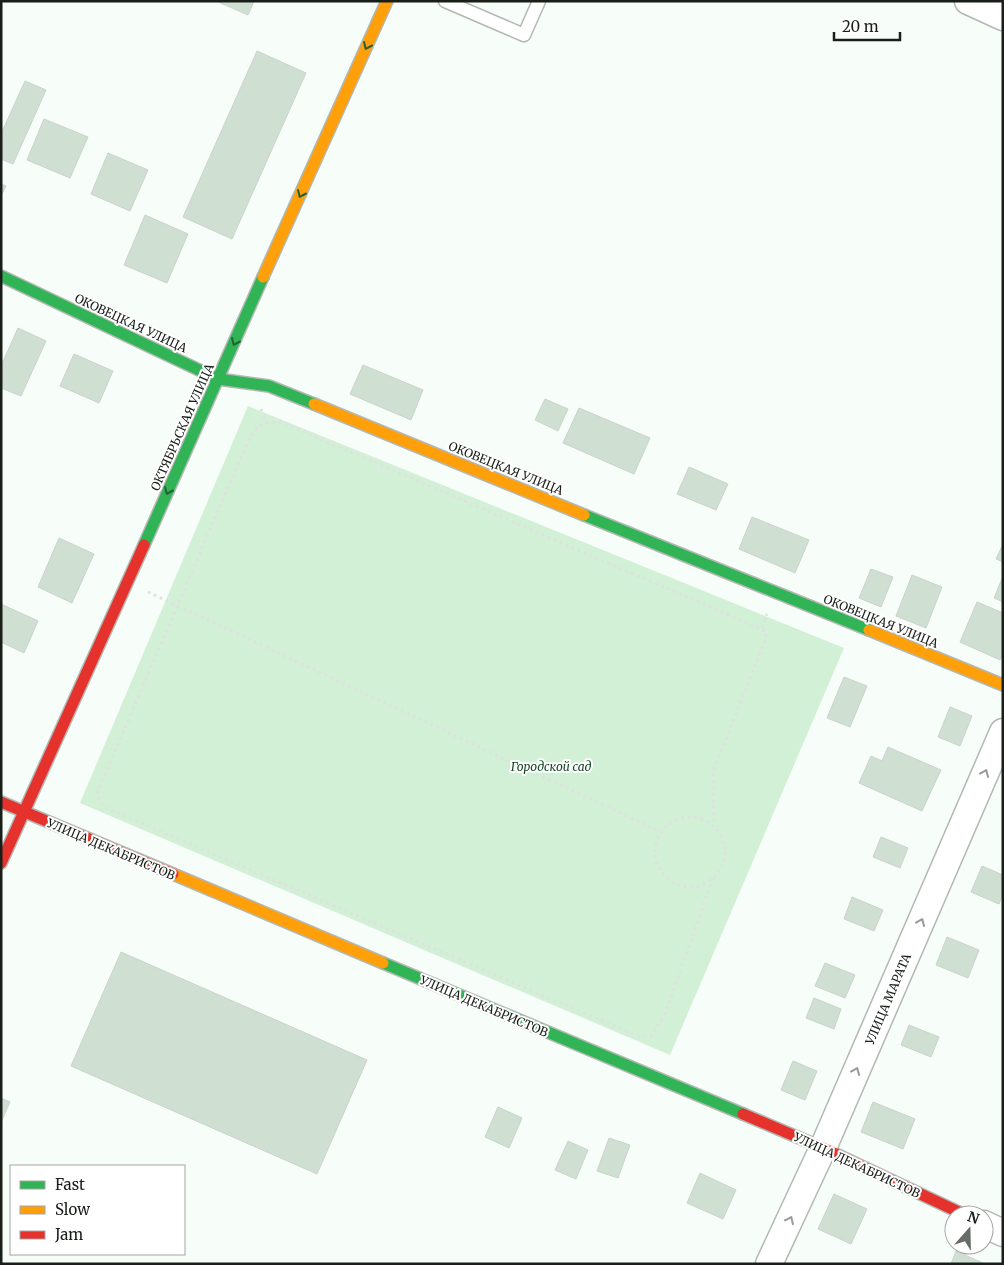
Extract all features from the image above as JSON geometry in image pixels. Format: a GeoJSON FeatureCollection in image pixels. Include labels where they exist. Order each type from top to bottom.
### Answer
{"type":"FeatureCollection","features":[{"type":"Feature","properties":{"kind":"street","name":"ОКТЯБРЬСКАЯ УЛИЦА"},"geometry":{"type":"LineString","coordinates":[[1,863],[387,1]]}},
{"type":"Feature","properties":{"kind":"street"},"geometry":{"type":"LineString","coordinates":[[968,1],[1003,17]]}},
{"type":"Feature","properties":{"kind":"street","name":"ОКОВЕЦКАЯ УЛИЦА"},"geometry":{"type":"LineString","coordinates":[[1,276],[218,379],[269,386],[1003,685]]}},
{"type":"Feature","properties":{"kind":"street","name":"УЛИЦА МАРАТА"},"geometry":{"type":"LineString","coordinates":[[769,1264],[823,1148],[1003,732]]}},
{"type":"Feature","properties":{"kind":"street","name":"УЛИЦА ДЕКАБРИСТОВ"},"geometry":{"type":"LineString","coordinates":[[1,802],[823,1148],[944,1205]]}},
{"type":"Feature","properties":{"kind":"lane"},"geometry":{"type":"LineString","coordinates":[[445,1],[524,35],[539,1]]}},
{"type":"Feature","properties":{"kind":"path"},"geometry":{"type":"LineString","coordinates":[[713,878],[666,1012],[652,1035],[640,1037],[106,808],[99,800],[97,793],[249,439],[257,427],[266,422],[281,422],[766,631],[765,640],[713,772],[714,826]]}},
{"type":"Feature","properties":{"kind":"path"},"geometry":{"type":"LineString","coordinates":[[127,582],[662,832]]}},
{"type":"Feature","properties":{"kind":"path"},"geometry":{"type":"LineString","coordinates":[[693,817],[704,820],[714,826],[722,836],[725,848],[725,859],[720,870],[704,884],[693,887],[682,886],[671,881],[663,874],[657,864],[655,853],[657,842],[662,832],[670,823],[681,818],[693,817]]}},
{"type":"Feature","properties":{"kind":"green space","name":"Городской сад"},"geometry":{"type":"Polygon","coordinates":[[[248,406],[844,648],[670,1055],[80,803],[248,406]]]}},
{"type":"Feature","properties":{"kind":"building"},"geometry":{"type":"Polygon","coordinates":[[[216,1],[254,1],[248,15],[216,1]]]}},
{"type":"Feature","properties":{"kind":"building"},"geometry":{"type":"Polygon","coordinates":[[[257,51],[306,73],[232,239],[183,217],[257,51]]]}},
{"type":"Feature","properties":{"kind":"building"},"geometry":{"type":"Polygon","coordinates":[[[25,81],[46,90],[13,164],[1,159],[1,134],[25,81]]]}},
{"type":"Feature","properties":{"kind":"building"},"geometry":{"type":"Polygon","coordinates":[[[44,119],[88,137],[70,178],[27,160],[44,119]]]}},
{"type":"Feature","properties":{"kind":"building"},"geometry":{"type":"Polygon","coordinates":[[[108,153],[148,170],[130,211],[91,194],[108,153]]]}},
{"type":"Feature","properties":{"kind":"building"},"geometry":{"type":"Polygon","coordinates":[[[1,184],[6,186],[1,196],[1,184]]]}},
{"type":"Feature","properties":{"kind":"building"},"geometry":{"type":"Polygon","coordinates":[[[145,215],[188,234],[167,283],[124,265],[145,215]]]}},
{"type":"Feature","properties":{"kind":"building"},"geometry":{"type":"Polygon","coordinates":[[[18,328],[46,341],[21,396],[1,388],[1,366],[18,328]]]}},
{"type":"Feature","properties":{"kind":"building"},"geometry":{"type":"Polygon","coordinates":[[[74,354],[113,371],[99,403],[60,386],[74,354]]]}},
{"type":"Feature","properties":{"kind":"building"},"geometry":{"type":"Polygon","coordinates":[[[363,365],[423,390],[411,420],[350,394],[363,365]]]}},
{"type":"Feature","properties":{"kind":"building"},"geometry":{"type":"Polygon","coordinates":[[[545,399],[568,409],[558,431],[535,420],[545,399]]]}},
{"type":"Feature","properties":{"kind":"building"},"geometry":{"type":"Polygon","coordinates":[[[579,408],[650,438],[634,474],[563,443],[579,408]]]}},
{"type":"Feature","properties":{"kind":"building"},"geometry":{"type":"Polygon","coordinates":[[[689,467],[728,484],[716,510],[677,494],[689,467]]]}},
{"type":"Feature","properties":{"kind":"building"},"geometry":{"type":"Polygon","coordinates":[[[752,517],[809,540],[795,573],[739,549],[752,517]]]}},
{"type":"Feature","properties":{"kind":"building"},"geometry":{"type":"Polygon","coordinates":[[[59,538],[94,554],[72,603],[38,587],[59,538]]]}},
{"type":"Feature","properties":{"kind":"building"},"geometry":{"type":"Polygon","coordinates":[[[1003,544],[1003,562],[996,559],[1003,544]]]}},
{"type":"Feature","properties":{"kind":"building"},"geometry":{"type":"Polygon","coordinates":[[[871,569],[893,577],[881,607],[859,598],[871,569]]]}},
{"type":"Feature","properties":{"kind":"building"},"geometry":{"type":"Polygon","coordinates":[[[912,575],[942,587],[926,628],[896,616],[912,575]]]}},
{"type":"Feature","properties":{"kind":"building"},"geometry":{"type":"Polygon","coordinates":[[[1003,576],[1003,602],[994,598],[1003,576]]]}},
{"type":"Feature","properties":{"kind":"building"},"geometry":{"type":"Polygon","coordinates":[[[977,602],[1003,613],[1003,654],[1000,660],[960,642],[977,602]]]}},
{"type":"Feature","properties":{"kind":"building"},"geometry":{"type":"Polygon","coordinates":[[[1,604],[38,621],[24,653],[1,642],[1,604]]]}},
{"type":"Feature","properties":{"kind":"building"},"geometry":{"type":"Polygon","coordinates":[[[844,677],[867,686],[850,727],[827,718],[844,677]]]}},
{"type":"Feature","properties":{"kind":"building"},"geometry":{"type":"Polygon","coordinates":[[[950,707],[972,716],[960,746],[938,737],[950,707]]]}},
{"type":"Feature","properties":{"kind":"building"},"geometry":{"type":"Polygon","coordinates":[[[888,747],[941,770],[922,811],[859,783],[871,756],[882,761],[888,747]]]}},
{"type":"Feature","properties":{"kind":"building"},"geometry":{"type":"Polygon","coordinates":[[[881,837],[908,848],[900,868],[873,857],[881,837]]]}},
{"type":"Feature","properties":{"kind":"building"},"geometry":{"type":"Polygon","coordinates":[[[982,866],[1003,875],[1003,894],[999,904],[971,892],[982,866]]]}},
{"type":"Feature","properties":{"kind":"building"},"geometry":{"type":"Polygon","coordinates":[[[852,897],[883,910],[874,931],[844,919],[852,897]]]}},
{"type":"Feature","properties":{"kind":"building"},"geometry":{"type":"Polygon","coordinates":[[[947,937],[979,950],[968,978],[936,965],[947,937]]]}},
{"type":"Feature","properties":{"kind":"building"},"geometry":{"type":"Polygon","coordinates":[[[121,952],[367,1060],[317,1174],[71,1066],[121,952]]]}},
{"type":"Feature","properties":{"kind":"building"},"geometry":{"type":"Polygon","coordinates":[[[825,963],[855,975],[845,998],[815,986],[825,963]]]}},
{"type":"Feature","properties":{"kind":"building"},"geometry":{"type":"Polygon","coordinates":[[[814,998],[841,1009],[834,1029],[806,1018],[814,998]]]}},
{"type":"Feature","properties":{"kind":"building"},"geometry":{"type":"Polygon","coordinates":[[[909,1025],[939,1037],[931,1057],[901,1045],[909,1025]]]}},
{"type":"Feature","properties":{"kind":"building"},"geometry":{"type":"Polygon","coordinates":[[[793,1061],[817,1071],[805,1100],[781,1090],[793,1061]]]}},
{"type":"Feature","properties":{"kind":"building"},"geometry":{"type":"Polygon","coordinates":[[[1,1098],[10,1102],[1,1122],[1,1098]]]}},
{"type":"Feature","properties":{"kind":"building"},"geometry":{"type":"Polygon","coordinates":[[[873,1102],[915,1119],[903,1149],[861,1132],[873,1102]]]}},
{"type":"Feature","properties":{"kind":"building"},"geometry":{"type":"Polygon","coordinates":[[[498,1107],[522,1118],[509,1148],[485,1137],[498,1107]]]}},
{"type":"Feature","properties":{"kind":"building"},"geometry":{"type":"Polygon","coordinates":[[[609,1138],[630,1145],[618,1178],[597,1171],[609,1138]]]}},
{"type":"Feature","properties":{"kind":"building"},"geometry":{"type":"Polygon","coordinates":[[[568,1141],[588,1150],[576,1179],[555,1170],[568,1141]]]}},
{"type":"Feature","properties":{"kind":"building"},"geometry":{"type":"Polygon","coordinates":[[[700,1173],[736,1190],[723,1219],[687,1203],[700,1173]]]}},
{"type":"Feature","properties":{"kind":"building"},"geometry":{"type":"Polygon","coordinates":[[[834,1194],[867,1209],[851,1244],[818,1229],[834,1194]]]}},
{"type":"Feature","properties":{"kind":"building"},"geometry":{"type":"Polygon","coordinates":[[[954,1255],[965,1255],[985,1264],[951,1264],[954,1255]]]}},
{"type":"Feature","properties":{"kind":"traffic: fast"},"geometry":{"type":"LineString","coordinates":[[1,276],[218,379],[269,386],[314,404]]}},
{"type":"Feature","properties":{"kind":"traffic: fast"},"geometry":{"type":"LineString","coordinates":[[144,545],[263,277]]}},
{"type":"Feature","properties":{"kind":"traffic: fast"},"geometry":{"type":"LineString","coordinates":[[584,515],[869,630]]}},
{"type":"Feature","properties":{"kind":"traffic: fast"},"geometry":{"type":"LineString","coordinates":[[383,963],[743,1114]]}},
{"type":"Feature","properties":{"kind":"traffic: slow"},"geometry":{"type":"LineString","coordinates":[[263,277],[387,1]]}},
{"type":"Feature","properties":{"kind":"traffic: slow"},"geometry":{"type":"LineString","coordinates":[[314,404],[584,515]]}},
{"type":"Feature","properties":{"kind":"traffic: slow"},"geometry":{"type":"LineString","coordinates":[[869,630],[1003,685]]}},
{"type":"Feature","properties":{"kind":"traffic: slow"},"geometry":{"type":"LineString","coordinates":[[173,874],[383,963]]}},
{"type":"Feature","properties":{"kind":"traffic: jam"},"geometry":{"type":"LineString","coordinates":[[1,863],[144,545]]}},
{"type":"Feature","properties":{"kind":"traffic: jam"},"geometry":{"type":"LineString","coordinates":[[1,802],[173,874]]}},
{"type":"Feature","properties":{"kind":"traffic: jam"},"geometry":{"type":"LineString","coordinates":[[743,1114],[823,1148],[944,1205]]}}]}
